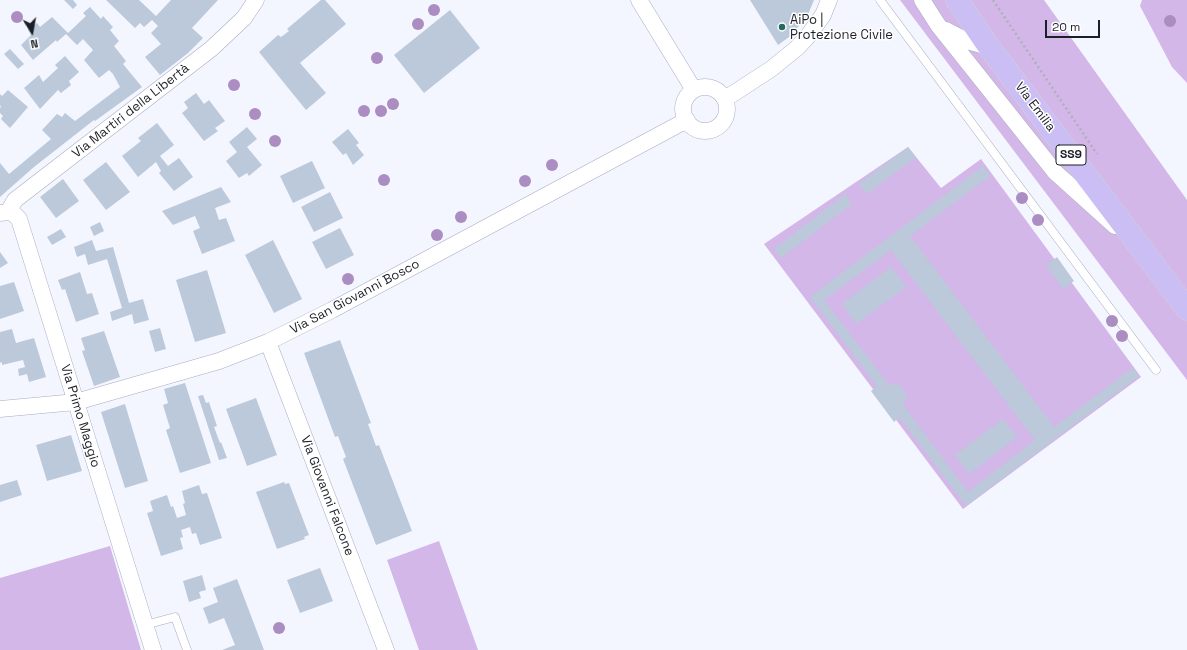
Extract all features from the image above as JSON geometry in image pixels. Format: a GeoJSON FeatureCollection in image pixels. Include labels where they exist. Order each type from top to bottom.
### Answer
{"type":"FeatureCollection","features":[{"type":"Feature","properties":{"kind":"main road","name":"Via Emilia"},"geometry":{"type":"LineString","coordinates":[[957,0],[989,47],[1187,309]]}},
{"type":"Feature","properties":{"kind":"street","name":"Via Martiri della Libertà"},"geometry":{"type":"LineString","coordinates":[[4,212],[15,200],[212,49],[244,18],[256,0]]}},
{"type":"Feature","properties":{"kind":"street"},"geometry":{"type":"LineString","coordinates":[[639,0],[694,90]]}},
{"type":"Feature","properties":{"kind":"street"},"geometry":{"type":"LineString","coordinates":[[725,99],[771,69],[797,48],[808,36],[823,15],[829,0]]}},
{"type":"Feature","properties":{"kind":"street"},"geometry":{"type":"LineString","coordinates":[[922,0],[938,25],[1055,172],[1144,251]]}},
{"type":"Feature","properties":{"kind":"street"},"geometry":{"type":"LineString","coordinates":[[938,25],[967,41],[989,47]]}},
{"type":"Feature","properties":{"kind":"street"},"geometry":{"type":"LineString","coordinates":[[709,87],[716,90],[725,99],[727,106],[725,119],[714,129],[707,131],[692,127],[684,114],[686,99],[694,90],[709,87]]}},
{"type":"Feature","properties":{"kind":"street","name":"Via San Giovanni Bosco"},"geometry":{"type":"LineString","coordinates":[[0,408],[76,402],[219,360],[268,342],[332,310],[687,120]]}},
{"type":"Feature","properties":{"kind":"street","name":"Via Primo Maggio"},"geometry":{"type":"LineString","coordinates":[[4,212],[14,214],[19,219],[153,650]]}},
{"type":"Feature","properties":{"kind":"street","name":"Via Giovanni Falcone"},"geometry":{"type":"LineString","coordinates":[[268,342],[386,650]]}},
{"type":"Feature","properties":{"kind":"lane"},"geometry":{"type":"LineString","coordinates":[[880,0],[1156,370]]}},
{"type":"Feature","properties":{"kind":"lane"},"geometry":{"type":"LineString","coordinates":[[145,626],[175,617],[187,650]]}},
{"type":"Feature","properties":{"kind":"path"},"geometry":{"type":"LineString","coordinates":[[993,0],[1099,157]]}},
{"type":"Feature","properties":{"kind":"shaded area"},"geometry":{"type":"Polygon","coordinates":[[[900,0],[1044,0],[1187,200],[1187,380],[900,0]]]}},
{"type":"Feature","properties":{"kind":"shaded area"},"geometry":{"type":"Polygon","coordinates":[[[1142,0],[1187,0],[1187,83],[1172,67],[1140,6],[1142,0]]]}},
{"type":"Feature","properties":{"kind":"shaded area"},"geometry":{"type":"Polygon","coordinates":[[[908,147],[941,188],[981,159],[1141,377],[963,509],[764,244],[908,147]]]}},
{"type":"Feature","properties":{"kind":"shaded area"},"geometry":{"type":"Polygon","coordinates":[[[439,541],[478,650],[419,650],[387,560],[439,541]]]}},
{"type":"Feature","properties":{"kind":"shaded area"},"geometry":{"type":"Polygon","coordinates":[[[110,546],[141,650],[0,650],[0,578],[110,546]]]}},
{"type":"Feature","properties":{"kind":"building"},"geometry":{"type":"Polygon","coordinates":[[[64,0],[73,0],[77,5],[73,9],[64,0]]]}},
{"type":"Feature","properties":{"kind":"building"},"geometry":{"type":"Polygon","coordinates":[[[106,0],[139,0],[156,16],[171,0],[218,0],[192,28],[203,38],[188,53],[160,75],[145,57],[161,44],[151,33],[158,26],[152,20],[144,27],[140,23],[135,28],[106,0]]]}},
{"type":"Feature","properties":{"kind":"building"},"geometry":{"type":"Polygon","coordinates":[[[321,0],[325,0],[346,24],[300,63],[326,93],[306,110],[259,52],[278,35],[281,37],[289,31],[287,29],[321,0]]]}},
{"type":"Feature","properties":{"kind":"building","name":"AiPo | Protezione Civile"},"geometry":{"type":"Polygon","coordinates":[[[750,0],[814,0],[807,17],[789,37],[778,45],[750,0]]]}},
{"type":"Feature","properties":{"kind":"building"},"geometry":{"type":"Polygon","coordinates":[[[90,7],[101,19],[103,16],[113,27],[110,30],[119,41],[114,46],[126,61],[123,64],[142,87],[95,121],[94,120],[34,167],[0,197],[0,163],[9,174],[51,139],[42,130],[57,114],[62,117],[65,113],[75,121],[120,87],[109,70],[99,78],[84,60],[93,50],[83,39],[77,45],[66,34],[57,42],[56,40],[33,60],[21,45],[31,35],[28,30],[37,23],[40,27],[52,17],[68,33],[86,16],[83,13],[90,7]]]}},
{"type":"Feature","properties":{"kind":"building"},"geometry":{"type":"Polygon","coordinates":[[[450,10],[480,48],[424,93],[394,55],[450,10]]]}},
{"type":"Feature","properties":{"kind":"building"},"geometry":{"type":"Polygon","coordinates":[[[10,49],[24,64],[18,69],[4,54],[10,49]]]}},
{"type":"Feature","properties":{"kind":"building"},"geometry":{"type":"Polygon","coordinates":[[[65,56],[79,72],[69,81],[71,85],[61,93],[58,90],[40,109],[24,88],[39,75],[43,82],[58,68],[55,65],[65,56]]]}},
{"type":"Feature","properties":{"kind":"building"},"geometry":{"type":"Polygon","coordinates":[[[8,90],[28,107],[10,128],[1,119],[3,116],[0,113],[0,94],[2,96],[8,90]]]}},
{"type":"Feature","properties":{"kind":"building"},"geometry":{"type":"Polygon","coordinates":[[[196,93],[204,104],[209,100],[225,121],[215,128],[218,131],[204,141],[182,113],[188,108],[184,102],[196,93]]]}},
{"type":"Feature","properties":{"kind":"building"},"geometry":{"type":"Polygon","coordinates":[[[157,123],[174,145],[160,156],[168,166],[179,158],[193,177],[174,191],[159,173],[161,171],[156,162],[138,177],[122,156],[141,141],[138,138],[157,123]]]}},
{"type":"Feature","properties":{"kind":"building"},"geometry":{"type":"Polygon","coordinates":[[[247,127],[257,139],[247,147],[262,165],[249,176],[247,173],[239,178],[226,161],[237,152],[229,142],[247,127]]]}},
{"type":"Feature","properties":{"kind":"building"},"geometry":{"type":"Polygon","coordinates":[[[348,129],[359,143],[356,145],[364,155],[353,165],[346,153],[343,155],[332,142],[348,129]]]}},
{"type":"Feature","properties":{"kind":"building"},"geometry":{"type":"Polygon","coordinates":[[[908,147],[916,157],[867,194],[859,184],[908,147]]]}},
{"type":"Feature","properties":{"kind":"building"},"geometry":{"type":"Polygon","coordinates":[[[312,161],[325,188],[293,203],[280,176],[312,161]]]}},
{"type":"Feature","properties":{"kind":"building"},"geometry":{"type":"Polygon","coordinates":[[[106,162],[130,192],[106,210],[83,180],[106,162]]]}},
{"type":"Feature","properties":{"kind":"building"},"geometry":{"type":"Polygon","coordinates":[[[983,166],[990,176],[910,236],[1054,427],[1133,368],[1139,376],[966,506],[899,417],[894,422],[871,391],[877,386],[810,297],[983,166]],[[891,250],[824,300],[889,385],[899,384],[907,396],[903,405],[968,492],[1035,440],[891,250]]]}},
{"type":"Feature","properties":{"kind":"building"},"geometry":{"type":"Polygon","coordinates":[[[63,179],[79,201],[56,218],[40,197],[63,179]]]}},
{"type":"Feature","properties":{"kind":"building"},"geometry":{"type":"Polygon","coordinates":[[[221,187],[231,202],[215,208],[219,220],[226,218],[235,241],[202,254],[193,231],[200,228],[195,216],[173,225],[162,211],[221,187]]]}},
{"type":"Feature","properties":{"kind":"building"},"geometry":{"type":"Polygon","coordinates":[[[330,192],[343,218],[314,232],[301,207],[330,192]]]}},
{"type":"Feature","properties":{"kind":"building"},"geometry":{"type":"Polygon","coordinates":[[[845,194],[852,204],[781,258],[774,249],[845,194]]]}},
{"type":"Feature","properties":{"kind":"building"},"geometry":{"type":"Polygon","coordinates":[[[100,222],[104,231],[94,236],[90,227],[100,222]]]}},
{"type":"Feature","properties":{"kind":"building"},"geometry":{"type":"Polygon","coordinates":[[[340,228],[354,255],[326,269],[312,242],[340,228]]]}},
{"type":"Feature","properties":{"kind":"building"},"geometry":{"type":"Polygon","coordinates":[[[61,229],[66,237],[52,245],[47,237],[61,229]]]}},
{"type":"Feature","properties":{"kind":"building"},"geometry":{"type":"Polygon","coordinates":[[[92,240],[96,251],[113,247],[129,303],[143,299],[149,320],[134,324],[132,314],[112,321],[110,312],[122,308],[107,259],[88,265],[85,254],[77,257],[74,247],[92,240]]]}},
{"type":"Feature","properties":{"kind":"building"},"geometry":{"type":"Polygon","coordinates":[[[273,240],[302,299],[274,313],[245,255],[273,240]]]}},
{"type":"Feature","properties":{"kind":"building"},"geometry":{"type":"Polygon","coordinates":[[[0,252],[8,263],[0,268],[0,252]]]}},
{"type":"Feature","properties":{"kind":"building"},"geometry":{"type":"Polygon","coordinates":[[[1057,257],[1074,281],[1063,289],[1046,265],[1057,257]]]}},
{"type":"Feature","properties":{"kind":"building"},"geometry":{"type":"Polygon","coordinates":[[[891,267],[906,287],[856,324],[842,304],[891,267]]]}},
{"type":"Feature","properties":{"kind":"building"},"geometry":{"type":"Polygon","coordinates":[[[207,270],[226,333],[195,342],[176,280],[207,270]]]}},
{"type":"Feature","properties":{"kind":"building"},"geometry":{"type":"Polygon","coordinates":[[[80,272],[87,294],[92,293],[99,314],[76,322],[65,289],[62,290],[58,280],[80,272]]]}},
{"type":"Feature","properties":{"kind":"building"},"geometry":{"type":"Polygon","coordinates":[[[14,282],[24,311],[0,319],[0,286],[14,282]]]}},
{"type":"Feature","properties":{"kind":"building"},"geometry":{"type":"Polygon","coordinates":[[[160,328],[166,349],[155,352],[149,331],[160,328]]]}},
{"type":"Feature","properties":{"kind":"building"},"geometry":{"type":"Polygon","coordinates":[[[12,329],[16,343],[34,338],[46,377],[29,382],[27,374],[19,376],[18,369],[25,367],[23,360],[2,365],[2,362],[0,363],[0,332],[12,329]]]}},
{"type":"Feature","properties":{"kind":"building"},"geometry":{"type":"Polygon","coordinates":[[[104,331],[120,377],[94,386],[82,351],[85,350],[81,338],[104,331]]]}},
{"type":"Feature","properties":{"kind":"building"},"geometry":{"type":"Polygon","coordinates":[[[340,340],[371,423],[368,424],[376,446],[379,445],[412,531],[376,545],[343,459],[346,457],[338,436],[335,437],[304,353],[340,340]]]}},
{"type":"Feature","properties":{"kind":"building"},"geometry":{"type":"Polygon","coordinates":[[[185,383],[211,463],[180,473],[166,430],[170,428],[163,405],[168,403],[164,389],[185,383]]]}},
{"type":"Feature","properties":{"kind":"building"},"geometry":{"type":"Polygon","coordinates":[[[203,395],[206,403],[209,402],[217,426],[214,427],[227,458],[219,460],[198,396],[203,395]]]}},
{"type":"Feature","properties":{"kind":"building"},"geometry":{"type":"Polygon","coordinates":[[[256,398],[277,455],[247,466],[226,409],[256,398]]]}},
{"type":"Feature","properties":{"kind":"building"},"geometry":{"type":"Polygon","coordinates":[[[125,404],[148,481],[125,488],[101,412],[125,404]]]}},
{"type":"Feature","properties":{"kind":"building"},"geometry":{"type":"Polygon","coordinates":[[[1003,419],[1017,437],[969,474],[955,455],[1003,419]]]}},
{"type":"Feature","properties":{"kind":"building"},"geometry":{"type":"Polygon","coordinates":[[[71,435],[82,471],[47,481],[36,445],[71,435]]]}},
{"type":"Feature","properties":{"kind":"building"},"geometry":{"type":"Polygon","coordinates":[[[17,480],[22,495],[0,502],[0,485],[17,480]]]}},
{"type":"Feature","properties":{"kind":"building"},"geometry":{"type":"Polygon","coordinates":[[[284,482],[285,484],[289,483],[309,535],[304,537],[305,539],[277,549],[256,492],[284,482]]]}},
{"type":"Feature","properties":{"kind":"building"},"geometry":{"type":"Polygon","coordinates":[[[199,485],[202,494],[207,493],[222,538],[200,545],[196,533],[192,534],[190,527],[181,530],[183,537],[180,538],[183,549],[161,556],[147,513],[153,511],[150,501],[167,495],[177,518],[186,515],[182,491],[199,485]]]}},
{"type":"Feature","properties":{"kind":"building"},"geometry":{"type":"Polygon","coordinates":[[[320,568],[333,601],[300,613],[287,580],[320,568]]]}},
{"type":"Feature","properties":{"kind":"building"},"geometry":{"type":"Polygon","coordinates":[[[202,575],[206,590],[199,592],[201,598],[189,602],[183,581],[202,575]]]}},
{"type":"Feature","properties":{"kind":"building"},"geometry":{"type":"Polygon","coordinates":[[[237,579],[264,650],[222,650],[235,645],[224,618],[209,624],[203,608],[218,602],[213,588],[237,579]]]}},
{"type":"Feature","properties":{"kind":"place","name":"AiPo | Protezione Civile"},"geometry":{"type":"Point","coordinates":[782,27]}}]}
